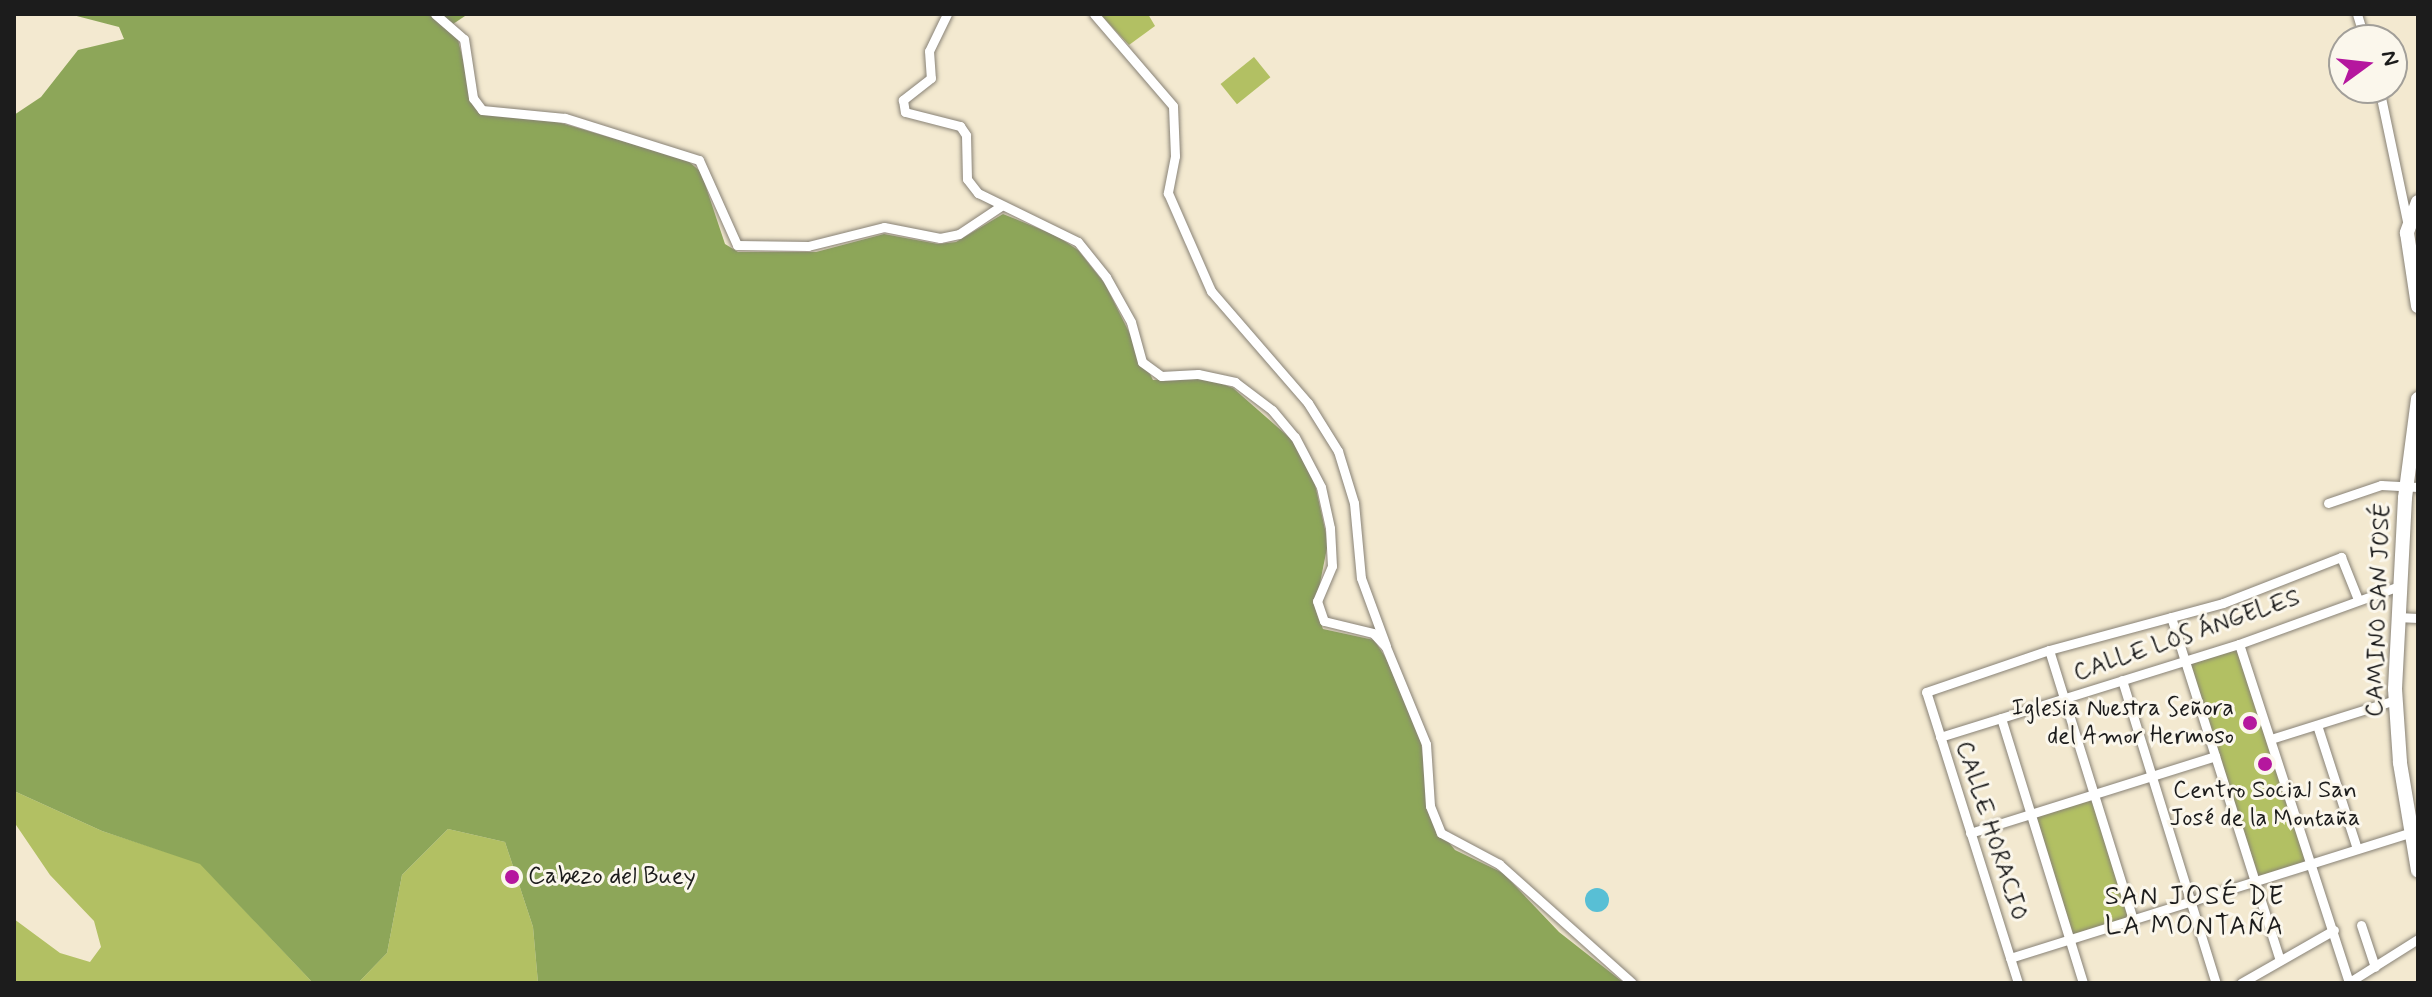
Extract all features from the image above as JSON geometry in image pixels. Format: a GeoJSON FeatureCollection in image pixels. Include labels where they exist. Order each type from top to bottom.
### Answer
{"type":"FeatureCollection","features":[{"type":"Feature","properties":{"kind":"main road"},"geometry":{"type":"LineString","coordinates":[[2418,202],[2408,226],[2418,306]]}},
{"type":"Feature","properties":{"kind":"main road","name":"CAMINO SAN JOSÉ"},"geometry":{"type":"LineString","coordinates":[[2418,399],[2412,486],[2399,586],[2395,700],[2418,869]]}},
{"type":"Feature","properties":{"kind":"street"},"geometry":{"type":"LineString","coordinates":[[435,14],[464,39],[473,98],[482,110],[565,118],[699,160],[737,245],[808,246],[884,227],[940,238],[959,234],[1001,206]]}},
{"type":"Feature","properties":{"kind":"street"},"geometry":{"type":"LineString","coordinates":[[947,14],[929,51],[931,78],[902,106],[905,112],[960,126],[966,135],[967,179],[1001,206],[1078,242],[1106,277],[1131,322],[1142,362],[1161,376],[1198,374],[1235,382],[1272,410],[1295,437],[1321,487],[1332,566],[1317,601],[1324,621],[1373,633],[1386,647]]}},
{"type":"Feature","properties":{"kind":"street"},"geometry":{"type":"LineString","coordinates":[[1094,14],[1173,106],[1176,144],[1168,193],[1211,291],[1308,403],[1338,451],[1354,503],[1361,578],[1426,744],[1430,806],[1441,833],[1499,864],[1632,983]]}},
{"type":"Feature","properties":{"kind":"street"},"geometry":{"type":"LineString","coordinates":[[2382,104],[2408,226]]}},
{"type":"Feature","properties":{"kind":"street"},"geometry":{"type":"LineString","coordinates":[[2328,503],[2381,485],[2412,486]]}},
{"type":"Feature","properties":{"kind":"street"},"geometry":{"type":"LineString","coordinates":[[2133,919],[2049,650],[2223,603],[2341,557],[2357,597]]}},
{"type":"Feature","properties":{"kind":"street","name":"CALLE LOS ÁNGELES"},"geometry":{"type":"LineString","coordinates":[[1940,737],[2239,644],[2357,597],[2399,586]]}},
{"type":"Feature","properties":{"kind":"street"},"geometry":{"type":"LineString","coordinates":[[2171,617],[2280,960]]}},
{"type":"Feature","properties":{"kind":"street"},"geometry":{"type":"LineString","coordinates":[[2397,617],[2418,618]]}},
{"type":"Feature","properties":{"kind":"street"},"geometry":{"type":"LineString","coordinates":[[2239,644],[2274,738],[2349,983],[2418,939]]}},
{"type":"Feature","properties":{"kind":"street","name":"CALLE HORACIO"},"geometry":{"type":"LineString","coordinates":[[2018,983],[1926,692],[2049,650]]}},
{"type":"Feature","properties":{"kind":"street"},"geometry":{"type":"LineString","coordinates":[[2122,680],[2216,983]]}},
{"type":"Feature","properties":{"kind":"street"},"geometry":{"type":"LineString","coordinates":[[2274,738],[2395,700]]}},
{"type":"Feature","properties":{"kind":"street"},"geometry":{"type":"LineString","coordinates":[[2001,718],[2083,983]]}},
{"type":"Feature","properties":{"kind":"street"},"geometry":{"type":"LineString","coordinates":[[2317,725],[2357,849]]}},
{"type":"Feature","properties":{"kind":"street"},"geometry":{"type":"LineString","coordinates":[[1970,833],[2215,756]]}},
{"type":"Feature","properties":{"kind":"street"},"geometry":{"type":"LineString","coordinates":[[2010,958],[2412,832]]}},
{"type":"Feature","properties":{"kind":"street"},"geometry":{"type":"LineString","coordinates":[[2361,925],[2375,967]]}},
{"type":"Feature","properties":{"kind":"street"},"geometry":{"type":"LineString","coordinates":[[2241,983],[2334,930]]}},
{"type":"Feature","properties":{"kind":"green space"},"geometry":{"type":"Polygon","coordinates":[[[69,14],[468,14],[447,28],[458,40],[475,107],[554,121],[687,160],[701,172],[725,244],[738,252],[816,252],[884,234],[938,244],[956,242],[1003,214],[1057,236],[1078,250],[1105,284],[1153,380],[1206,378],[1233,388],[1291,439],[1312,471],[1328,543],[1315,608],[1323,629],[1374,640],[1386,658],[1420,736],[1433,823],[1455,850],[1503,873],[1559,932],[1624,983],[538,983],[533,927],[505,842],[448,829],[402,875],[387,953],[358,983],[313,983],[200,864],[102,831],[14,791],[14,115],[41,97],[78,50],[124,39],[119,27],[69,14]]]}},
{"type":"Feature","properties":{"kind":"green space"},"geometry":{"type":"Polygon","coordinates":[[[1100,14],[1148,14],[1155,26],[1129,45],[1100,14]]]}},
{"type":"Feature","properties":{"kind":"green space"},"geometry":{"type":"Polygon","coordinates":[[[1254,57],[1270,77],[1237,104],[1221,84],[1254,57]]]}},
{"type":"Feature","properties":{"kind":"green space"},"geometry":{"type":"Polygon","coordinates":[[[2239,644],[2314,861],[2260,880],[2185,663],[2239,644]]]}},
{"type":"Feature","properties":{"kind":"green space"},"geometry":{"type":"Polygon","coordinates":[[[14,791],[102,831],[200,863],[313,983],[14,983],[14,919],[60,953],[90,962],[101,947],[94,921],[50,875],[14,822],[14,791]]]}},
{"type":"Feature","properties":{"kind":"green space"},"geometry":{"type":"Polygon","coordinates":[[[2094,794],[2132,919],[2068,939],[2030,814],[2094,794]]]}},
{"type":"Feature","properties":{"kind":"green space"},"geometry":{"type":"Polygon","coordinates":[[[448,829],[505,842],[533,927],[538,983],[358,983],[387,953],[402,875],[448,829]]]}},
{"type":"Feature","properties":{"kind":"water"},"geometry":{"type":"Polygon","coordinates":[[[1597,888],[1606,891],[1609,900],[1606,909],[1597,912],[1588,909],[1585,900],[1588,891],[1597,888]]]}},
{"type":"Feature","properties":{"kind":"place","name":"Iglesia Nuestra Señora del Amor Hermoso"},"geometry":{"type":"Point","coordinates":[2250,723]}},
{"type":"Feature","properties":{"kind":"place","name":"Centro Social San José de la Montaña"},"geometry":{"type":"Point","coordinates":[2265,764]}},
{"type":"Feature","properties":{"kind":"place","name":"Cabezo del Buey"},"geometry":{"type":"Point","coordinates":[512,877]}},
{"type":"Feature","properties":{"kind":"district","name":"SAN JOSÉ DE LA MONTAÑA"},"geometry":{"type":"Point","coordinates":[2195,913]}}]}
